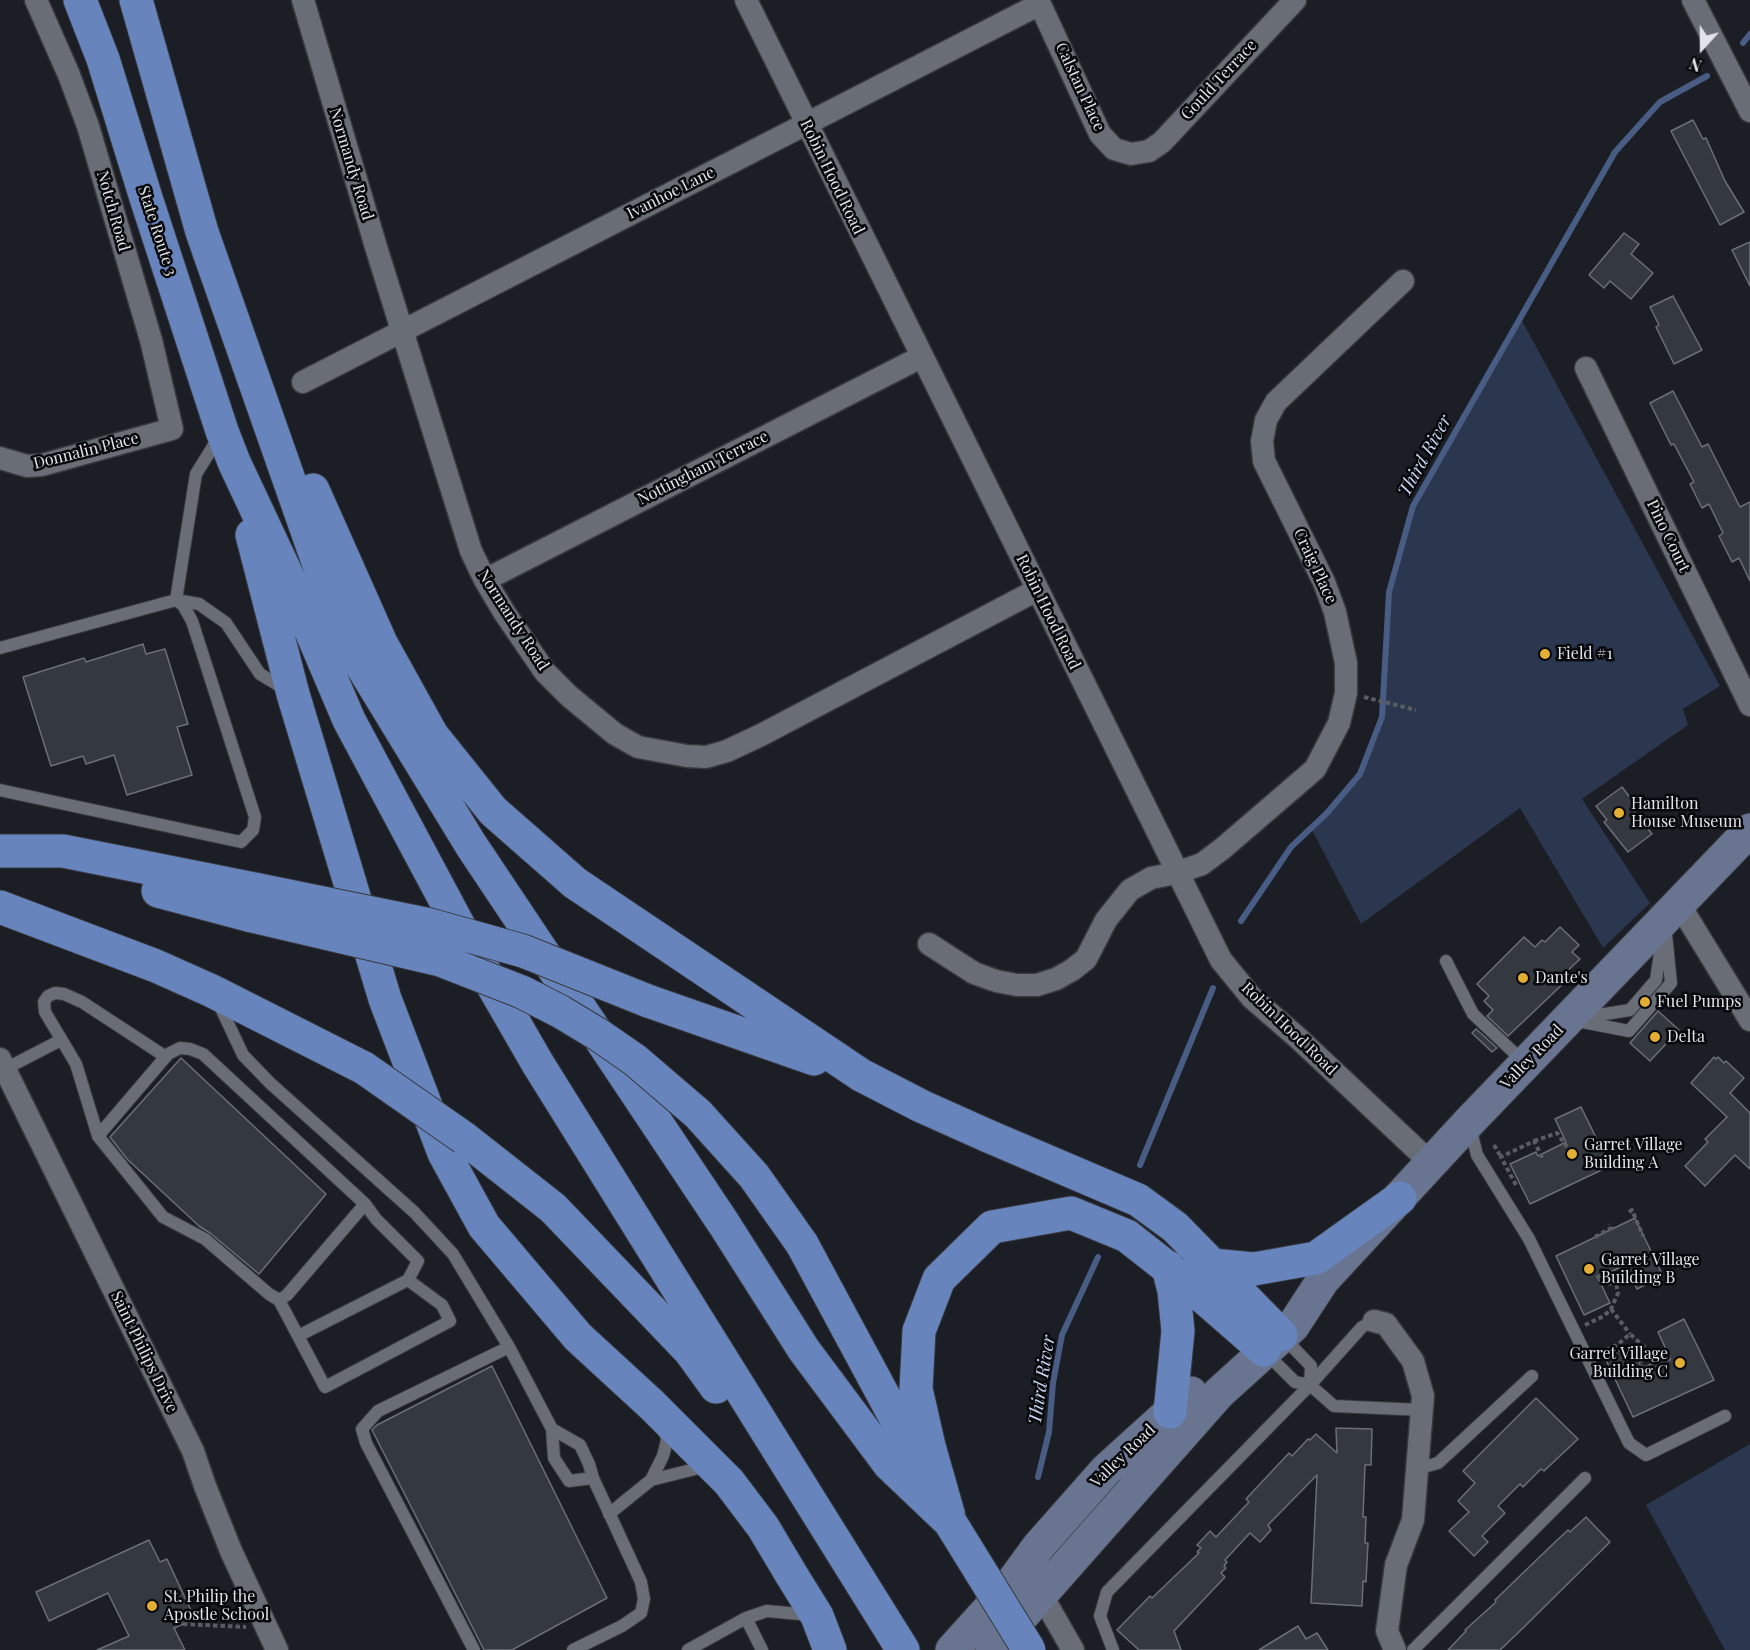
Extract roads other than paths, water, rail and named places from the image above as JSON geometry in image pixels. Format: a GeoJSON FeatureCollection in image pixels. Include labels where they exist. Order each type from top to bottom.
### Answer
{"type":"FeatureCollection","features":[{"type":"Feature","properties":{"kind":"highway","name":"State Route 3"},"geometry":{"type":"LineString","coordinates":[[80,0],[103,59],[146,198],[234,462]]}},
{"type":"Feature","properties":{"kind":"highway"},"geometry":{"type":"LineString","coordinates":[[136,0],[202,232],[325,582],[360,663],[459,827],[724,1224],[804,1350],[889,1464],[950,1522]]}},
{"type":"Feature","properties":{"kind":"highway"},"geometry":{"type":"LineString","coordinates":[[269,424],[301,461],[381,643],[432,735],[493,811],[575,883],[861,1076]]}},
{"type":"Feature","properties":{"kind":"highway"},"geometry":{"type":"LineString","coordinates":[[234,462],[279,643],[385,999],[444,1152],[484,1226],[578,1337],[660,1413],[729,1482],[763,1527],[816,1616],[830,1650]]}},
{"type":"Feature","properties":{"kind":"highway"},"geometry":{"type":"LineString","coordinates":[[234,462],[288,577],[349,720],[467,941],[538,1064],[903,1650]]}},
{"type":"Feature","properties":{"kind":"highway"},"geometry":{"type":"LineString","coordinates":[[0,851],[58,865],[256,903],[430,925],[523,951],[648,1001],[861,1076],[950,1119],[1138,1200],[1174,1227],[1212,1265],[1266,1337]]}},
{"type":"Feature","properties":{"kind":"highway"},"geometry":{"type":"LineString","coordinates":[[256,903],[440,960],[522,992],[599,1035],[635,1060],[698,1114],[754,1176],[802,1244],[950,1522],[1029,1650]]}},
{"type":"Feature","properties":{"kind":"highway"},"geometry":{"type":"LineString","coordinates":[[0,907],[156,966],[212,991],[364,1068],[464,1138],[554,1208],[690,1351],[873,1604]]}},
{"type":"Feature","properties":{"kind":"highway"},"geometry":{"type":"LineString","coordinates":[[1212,1265],[1254,1269],[1316,1258],[1400,1198]]}},
{"type":"Feature","properties":{"kind":"highway"},"geometry":{"type":"LineString","coordinates":[[950,1522],[916,1389],[919,1331],[939,1279],[992,1227],[1071,1213],[1127,1236],[1266,1337]]}},
{"type":"Feature","properties":{"kind":"highway"},"geometry":{"type":"LineString","coordinates":[[1168,1267],[1174,1290],[1178,1331],[1170,1412]]}},
{"type":"Feature","properties":{"kind":"main road","name":"Valley Road"},"geometry":{"type":"LineString","coordinates":[[992,1650],[1219,1393],[1266,1337],[1286,1306],[1317,1287],[1469,1122],[1750,830]]}},
{"type":"Feature","properties":{"kind":"main road","name":"Valley Road"},"geometry":{"type":"LineString","coordinates":[[952,1650],[1008,1588],[1038,1547],[1106,1470],[1170,1412],[1266,1337]]}},
{"type":"Feature","properties":{"kind":"street","name":"Notch Road"},"geometry":{"type":"LineString","coordinates":[[36,0],[69,75],[88,126],[151,340],[172,429]]}},
{"type":"Feature","properties":{"kind":"street","name":"Normandy Road"},"geometry":{"type":"LineString","coordinates":[[303,0],[402,331],[471,551],[504,612],[545,672],[569,696],[615,734],[638,747],[687,756],[706,757],[727,751],[1037,590]]}},
{"type":"Feature","properties":{"kind":"street","name":"Robin Hood Road"},"geometry":{"type":"LineString","coordinates":[[746,0],[1221,960],[1252,998],[1432,1164]]}},
{"type":"Feature","properties":{"kind":"street","name":"Gould Terrace"},"geometry":{"type":"LineString","coordinates":[[1139,153],[1149,151],[1162,142],[1295,0]]}},
{"type":"Feature","properties":{"kind":"street"},"geometry":{"type":"LineString","coordinates":[[1693,0],[1750,111]]}},
{"type":"Feature","properties":{"kind":"street","name":"Ivanhoe Lane"},"geometry":{"type":"LineString","coordinates":[[303,382],[1039,2]]}},
{"type":"Feature","properties":{"kind":"street","name":"Calstan Place"},"geometry":{"type":"LineString","coordinates":[[1039,2],[1100,134],[1114,149],[1131,154],[1139,153]]}},
{"type":"Feature","properties":{"kind":"street","name":"Craig Place"},"geometry":{"type":"LineString","coordinates":[[930,944],[974,973],[996,981],[1017,985],[1037,984],[1056,979],[1086,959],[1106,920],[1130,890],[1151,878],[1202,864],[1315,769],[1339,723],[1346,693],[1346,663],[1335,612],[1324,582],[1264,461],[1262,441],[1266,420],[1276,402],[1403,281]]}},
{"type":"Feature","properties":{"kind":"street","name":"Nottingham Terrace"},"geometry":{"type":"LineString","coordinates":[[485,580],[921,357]]}},
{"type":"Feature","properties":{"kind":"street","name":"Pino Court"},"geometry":{"type":"LineString","coordinates":[[1586,368],[1750,705]]}},
{"type":"Feature","properties":{"kind":"street","name":"Donnalin Place"},"geometry":{"type":"LineString","coordinates":[[0,458],[27,466],[42,465],[172,429]]}},
{"type":"Feature","properties":{"kind":"street"},"geometry":{"type":"LineString","coordinates":[[1671,912],[1750,1020]]}},
{"type":"Feature","properties":{"kind":"street","name":"Saint Philips Drive"},"geometry":{"type":"LineString","coordinates":[[2,1064],[193,1451],[231,1551],[277,1650]]}},
{"type":"Feature","properties":{"kind":"street"},"geometry":{"type":"LineString","coordinates":[[1374,1321],[1386,1324],[1413,1361],[1422,1396],[1413,1520],[1396,1565],[1387,1631],[1395,1650]]}},
{"type":"Feature","properties":{"kind":"street"},"geometry":{"type":"LineString","coordinates":[[1041,1594],[1073,1650]]}},
{"type":"Feature","properties":{"kind":"lane"},"geometry":{"type":"LineString","coordinates":[[176,600],[196,474],[222,431]]}},
{"type":"Feature","properties":{"kind":"lane"},"geometry":{"type":"LineString","coordinates":[[0,790],[241,842],[253,830],[255,817],[192,621],[183,605],[176,600]]}},
{"type":"Feature","properties":{"kind":"lane"},"geometry":{"type":"LineString","coordinates":[[0,648],[176,600],[199,604],[226,623],[260,674],[294,694]]}},
{"type":"Feature","properties":{"kind":"lane"},"geometry":{"type":"LineString","coordinates":[[1568,1019],[1629,1031],[1671,983],[1671,912]]}},
{"type":"Feature","properties":{"kind":"lane"},"geometry":{"type":"LineString","coordinates":[[1446,961],[1473,1014],[1526,1064]]}},
{"type":"Feature","properties":{"kind":"lane"},"geometry":{"type":"LineString","coordinates":[[212,991],[243,1055],[270,1083],[414,1212],[453,1254],[509,1347],[552,1429],[554,1458],[569,1481],[593,1478]]}},
{"type":"Feature","properties":{"kind":"lane"},"geometry":{"type":"LineString","coordinates":[[165,1057],[82,1002],[64,994],[55,993],[48,996],[44,1002],[45,1012],[76,1064],[98,1136],[163,1218],[206,1239],[269,1294],[279,1300],[325,1387],[450,1322],[442,1305],[408,1280]]}},
{"type":"Feature","properties":{"kind":"lane"},"geometry":{"type":"LineString","coordinates":[[2,1064],[61,1040]]}},
{"type":"Feature","properties":{"kind":"lane"},"geometry":{"type":"LineString","coordinates":[[98,1136],[165,1057],[180,1048],[203,1054],[365,1204],[376,1219],[418,1261],[408,1280],[298,1336]]}},
{"type":"Feature","properties":{"kind":"lane"},"geometry":{"type":"LineString","coordinates":[[1469,1122],[1477,1155],[1529,1239],[1629,1443],[1646,1455],[1725,1416]]}},
{"type":"Feature","properties":{"kind":"lane"},"geometry":{"type":"LineString","coordinates":[[279,1300],[287,1295],[365,1204]]}},
{"type":"Feature","properties":{"kind":"lane"},"geometry":{"type":"LineString","coordinates":[[1113,1650],[1100,1616],[1107,1592],[1310,1384],[1362,1327],[1374,1321]]}},
{"type":"Feature","properties":{"kind":"lane"},"geometry":{"type":"LineString","coordinates":[[1266,1337],[1311,1366],[1310,1384]]}},
{"type":"Feature","properties":{"kind":"lane"},"geometry":{"type":"LineString","coordinates":[[1266,1337],[1295,1382],[1310,1384],[1334,1406],[1422,1410]]}},
{"type":"Feature","properties":{"kind":"lane"},"geometry":{"type":"LineString","coordinates":[[474,1650],[366,1443],[362,1429],[378,1411],[509,1347]]}},
{"type":"Feature","properties":{"kind":"lane"},"geometry":{"type":"LineString","coordinates":[[1417,1469],[1438,1463],[1532,1376]]}},
{"type":"Feature","properties":{"kind":"lane"},"geometry":{"type":"LineString","coordinates":[[609,1514],[651,1480],[663,1456],[667,1440],[660,1413]]}},
{"type":"Feature","properties":{"kind":"lane"},"geometry":{"type":"LineString","coordinates":[[552,1429],[580,1445],[641,1582],[645,1599],[641,1613],[622,1626],[573,1650]]}},
{"type":"Feature","properties":{"kind":"lane"},"geometry":{"type":"LineString","coordinates":[[651,1480],[699,1468],[717,1469]]}},
{"type":"Feature","properties":{"kind":"lane"},"geometry":{"type":"LineString","coordinates":[[1413,1650],[1585,1478]]}},
{"type":"Feature","properties":{"kind":"lane"},"geometry":{"type":"LineString","coordinates":[[688,1650],[746,1618],[767,1611],[816,1616]]}},
{"type":"Feature","properties":{"kind":"lane"},"geometry":{"type":"LineString","coordinates":[[746,1618],[762,1650]]}},
{"type":"Feature","properties":{"kind":"waterway","name":"Third River"},"geometry":{"type":"LineString","coordinates":[[1743,43],[1750,34]]}},
{"type":"Feature","properties":{"kind":"waterway","name":"Third River"},"geometry":{"type":"LineString","coordinates":[[1241,921],[1291,847],[1327,813],[1360,774],[1382,717],[1389,592],[1413,506],[1615,152],[1660,102],[1707,76]]}},
{"type":"Feature","properties":{"kind":"waterway","name":"Third River"},"geometry":{"type":"LineString","coordinates":[[1140,1165],[1213,988]]}},
{"type":"Feature","properties":{"kind":"waterway","name":"Third River"},"geometry":{"type":"LineString","coordinates":[[1038,1477],[1049,1432],[1053,1383],[1062,1335],[1098,1257]]}},
{"type":"Feature","properties":{"kind":"place","name":"Field #1"},"geometry":{"type":"Point","coordinates":[1545,654]}},
{"type":"Feature","properties":{"kind":"place","name":"Hamilton House Museum"},"geometry":{"type":"Point","coordinates":[1619,813]}},
{"type":"Feature","properties":{"kind":"place","name":"Dante's"},"geometry":{"type":"Point","coordinates":[1523,978]}},
{"type":"Feature","properties":{"kind":"place","name":"Fuel Pumps"},"geometry":{"type":"Point","coordinates":[1645,1002]}},
{"type":"Feature","properties":{"kind":"place","name":"Delta"},"geometry":{"type":"Point","coordinates":[1655,1037]}},
{"type":"Feature","properties":{"kind":"place","name":"Garret Village Building A"},"geometry":{"type":"Point","coordinates":[1572,1154]}},
{"type":"Feature","properties":{"kind":"place","name":"Garret Village Building B"},"geometry":{"type":"Point","coordinates":[1589,1269]}},
{"type":"Feature","properties":{"kind":"place","name":"Garret Village Building C"},"geometry":{"type":"Point","coordinates":[1680,1363]}},
{"type":"Feature","properties":{"kind":"place","name":"St. Philip the Apostle School"},"geometry":{"type":"Point","coordinates":[152,1606]}}]}
